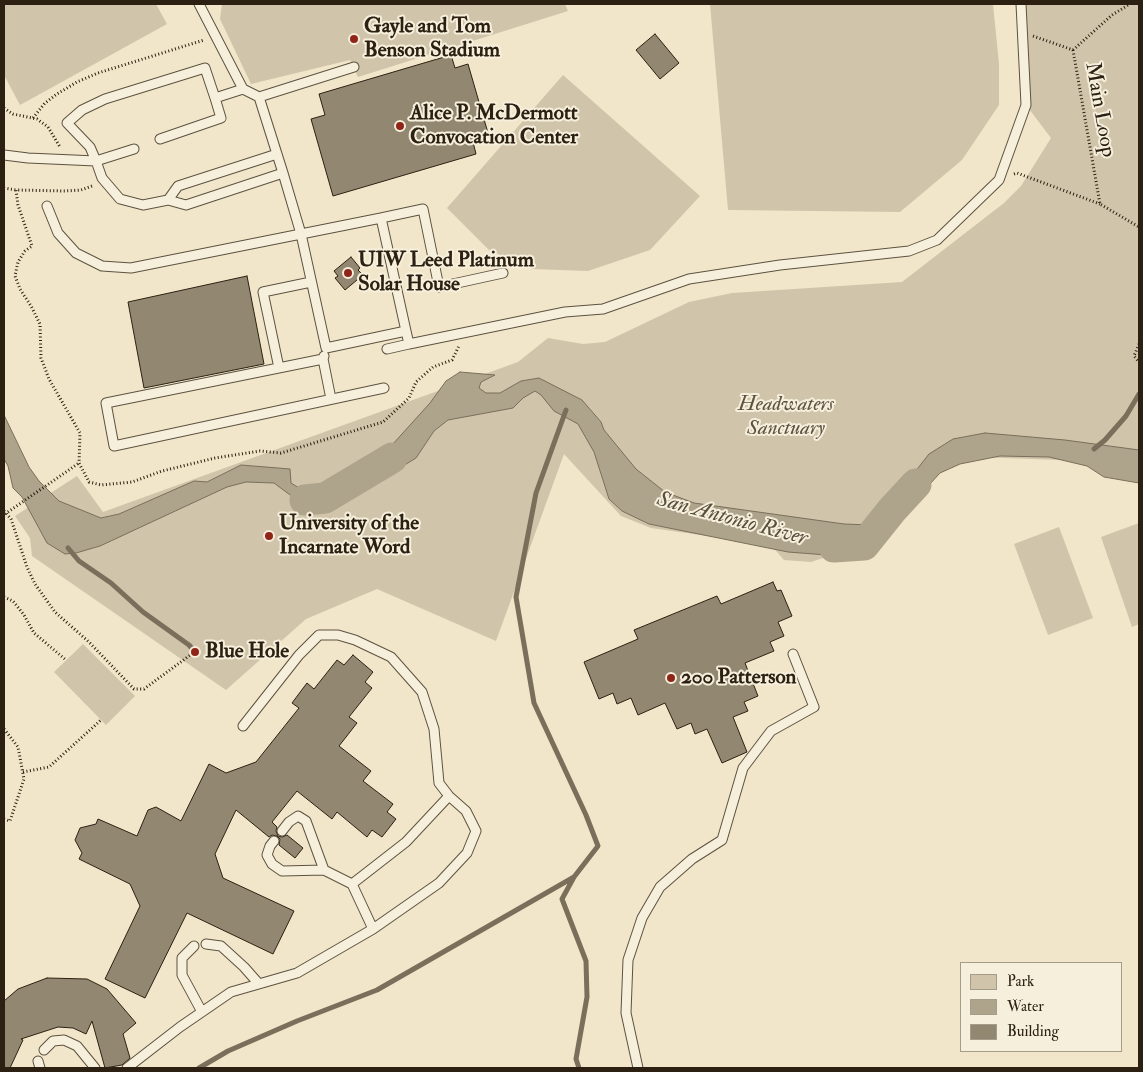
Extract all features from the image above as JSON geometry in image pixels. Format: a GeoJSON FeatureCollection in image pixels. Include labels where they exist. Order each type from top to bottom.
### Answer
{"type":"FeatureCollection","features":[{"type":"Feature","properties":{"kind":"lane"},"geometry":{"type":"LineString","coordinates":[[199,4],[243,89],[259,97],[354,67]]}},
{"type":"Feature","properties":{"kind":"lane"},"geometry":{"type":"LineString","coordinates":[[387,349],[565,312],[603,309],[688,278],[780,265],[909,252],[936,240],[999,180],[1026,105],[1021,4]]}},
{"type":"Feature","properties":{"kind":"lane"},"geometry":{"type":"LineString","coordinates":[[160,139],[221,118],[205,68],[105,99],[82,110],[67,123],[90,147],[102,178],[120,198],[143,205],[168,200],[186,205],[283,173]]}},
{"type":"Feature","properties":{"kind":"lane"},"geometry":{"type":"LineString","coordinates":[[215,98],[243,89]]}},
{"type":"Feature","properties":{"kind":"lane"},"geometry":{"type":"LineString","coordinates":[[259,97],[301,234],[326,348],[322,359],[331,399]]}},
{"type":"Feature","properties":{"kind":"lane"},"geometry":{"type":"LineString","coordinates":[[4,155],[69,161],[96,161],[134,149]]}},
{"type":"Feature","properties":{"kind":"lane"},"geometry":{"type":"LineString","coordinates":[[168,200],[178,186],[277,154]]}},
{"type":"Feature","properties":{"kind":"lane"},"geometry":{"type":"LineString","coordinates":[[46,206],[58,233],[76,253],[102,266],[131,268],[422,209],[440,287],[503,273]]}},
{"type":"Feature","properties":{"kind":"lane"},"geometry":{"type":"LineString","coordinates":[[381,218],[409,344]]}},
{"type":"Feature","properties":{"kind":"lane"},"geometry":{"type":"LineString","coordinates":[[279,368],[264,292],[311,282]]}},
{"type":"Feature","properties":{"kind":"lane"},"geometry":{"type":"LineString","coordinates":[[326,348],[406,331]]}},
{"type":"Feature","properties":{"kind":"lane"},"geometry":{"type":"LineString","coordinates":[[322,359],[106,403],[114,446],[384,388]]}},
{"type":"Feature","properties":{"kind":"lane"},"geometry":{"type":"LineString","coordinates":[[127,1068],[180,1027],[231,992],[297,973],[373,929],[439,883],[467,853],[476,831],[466,811],[448,796],[438,783],[434,729],[422,692],[391,657],[355,640],[338,635],[319,635],[299,655],[243,726]]}},
{"type":"Feature","properties":{"kind":"lane"},"geometry":{"type":"LineString","coordinates":[[638,1068],[626,1013],[628,960],[642,918],[660,887],[692,859],[722,840],[743,768],[771,731],[814,707],[794,654]]}},
{"type":"Feature","properties":{"kind":"lane"},"geometry":{"type":"LineString","coordinates":[[352,884],[406,842],[448,796]]}},
{"type":"Feature","properties":{"kind":"lane"},"geometry":{"type":"LineString","coordinates":[[282,831],[288,822],[298,816],[306,821],[324,870]]}},
{"type":"Feature","properties":{"kind":"lane"},"geometry":{"type":"LineString","coordinates":[[274,841],[266,855],[272,864],[282,871],[324,870],[352,884],[373,929]]}},
{"type":"Feature","properties":{"kind":"lane"},"geometry":{"type":"LineString","coordinates":[[206,944],[221,946],[259,984]]}},
{"type":"Feature","properties":{"kind":"lane"},"geometry":{"type":"LineString","coordinates":[[194,946],[182,958],[182,975],[202,1012]]}},
{"type":"Feature","properties":{"kind":"lane"},"geometry":{"type":"LineString","coordinates":[[44,1050],[53,1041],[64,1040],[77,1046],[95,1068]]}},
{"type":"Feature","properties":{"kind":"path","name":"Main Loop"},"geometry":{"type":"LineString","coordinates":[[1100,204],[1073,50],[1112,16],[1130,4]]}},
{"type":"Feature","properties":{"kind":"path"},"geometry":{"type":"LineString","coordinates":[[33,118],[57,94],[78,82],[98,73],[207,38],[215,33]]}},
{"type":"Feature","properties":{"kind":"path"},"geometry":{"type":"LineString","coordinates":[[1023,37],[1036,36],[1073,50]]}},
{"type":"Feature","properties":{"kind":"path"},"geometry":{"type":"LineString","coordinates":[[4,108],[14,114],[38,119],[48,127],[69,161]]}},
{"type":"Feature","properties":{"kind":"path"},"geometry":{"type":"LineString","coordinates":[[999,180],[1017,173],[1100,204],[1139,227]]}},
{"type":"Feature","properties":{"kind":"path"},"geometry":{"type":"LineString","coordinates":[[4,188],[16,190],[81,190],[90,188],[102,178]]}},
{"type":"Feature","properties":{"kind":"path"},"geometry":{"type":"LineString","coordinates":[[16,190],[18,205],[32,246],[25,251],[18,262],[15,276],[20,290],[40,324],[41,358],[49,379],[80,433],[79,463],[89,482],[101,485],[132,482],[162,471],[215,458],[260,451],[281,453],[383,422],[409,398],[416,382],[433,367],[452,360],[466,333]]}},
{"type":"Feature","properties":{"kind":"path"},"geometry":{"type":"LineString","coordinates":[[1139,344],[1134,356],[1139,362]]}},
{"type":"Feature","properties":{"kind":"path"},"geometry":{"type":"LineString","coordinates":[[79,463],[4,513],[11,519],[27,567],[35,584],[55,612],[88,642],[134,689],[144,689],[193,652]]}},
{"type":"Feature","properties":{"kind":"path"},"geometry":{"type":"LineString","coordinates":[[4,597],[13,601],[24,615],[34,633],[66,660]]}},
{"type":"Feature","properties":{"kind":"path"},"geometry":{"type":"LineString","coordinates":[[23,772],[49,767],[101,720]]}},
{"type":"Feature","properties":{"kind":"path"},"geometry":{"type":"LineString","coordinates":[[4,729],[18,747],[24,779],[10,821],[4,819]]}},
{"type":"Feature","properties":{"kind":"green space"},"geometry":{"type":"Polygon","coordinates":[[[4,4],[156,4],[167,24],[20,105],[4,75],[4,4]]]}},
{"type":"Feature","properties":{"kind":"green space","name":"Gayle and Tom Benson Stadium"},"geometry":{"type":"Polygon","coordinates":[[[222,4],[565,4],[568,11],[358,77],[350,60],[251,84],[220,19],[222,4]]]}},
{"type":"Feature","properties":{"kind":"green space"},"geometry":{"type":"Polygon","coordinates":[[[710,4],[993,4],[999,64],[999,105],[962,160],[900,212],[728,210],[710,4]]]}},
{"type":"Feature","properties":{"kind":"green space","name":"Headwaters Sanctuary"},"geometry":{"type":"Polygon","coordinates":[[[1021,4],[1139,4],[1139,467],[1089,461],[973,457],[925,464],[899,481],[859,536],[841,552],[811,562],[784,560],[771,545],[651,528],[621,516],[564,454],[496,641],[377,589],[306,619],[226,690],[32,556],[30,538],[15,516],[77,476],[103,512],[518,362],[548,338],[583,344],[605,342],[689,302],[732,293],[902,282],[1004,203],[1021,186],[1051,138],[1026,105],[1021,4]]]}},
{"type":"Feature","properties":{"kind":"green space"},"geometry":{"type":"Polygon","coordinates":[[[563,75],[700,196],[650,250],[588,271],[532,269],[489,250],[447,208],[563,75]]]}},
{"type":"Feature","properties":{"kind":"green space"},"geometry":{"type":"Polygon","coordinates":[[[1139,523],[1139,624],[1132,627],[1101,537],[1139,523]]]}},
{"type":"Feature","properties":{"kind":"green space"},"geometry":{"type":"Polygon","coordinates":[[[1059,527],[1093,618],[1048,635],[1014,544],[1059,527]]]}},
{"type":"Feature","properties":{"kind":"green space"},"geometry":{"type":"Polygon","coordinates":[[[83,644],[135,696],[106,725],[54,672],[83,644]]]}},
{"type":"Feature","properties":{"kind":"water"},"geometry":{"type":"Polygon","coordinates":[[[460,372],[495,375],[481,382],[479,388],[486,393],[500,393],[521,381],[539,378],[582,400],[636,469],[665,492],[694,503],[844,524],[871,525],[871,552],[866,558],[788,552],[649,524],[622,511],[609,499],[594,452],[578,424],[554,411],[541,395],[535,391],[523,398],[513,408],[448,420],[434,431],[416,458],[364,490],[323,507],[305,506],[274,483],[246,482],[227,487],[100,546],[76,553],[65,554],[47,543],[22,497],[13,488],[8,466],[4,459],[4,415],[29,467],[39,481],[59,501],[101,518],[119,514],[194,481],[207,482],[241,465],[290,469],[291,483],[307,493],[354,485],[359,471],[357,464],[392,445],[430,403],[446,381],[460,372]]]}},
{"type":"Feature","properties":{"kind":"water"},"geometry":{"type":"Polygon","coordinates":[[[985,433],[1065,440],[1139,450],[1139,483],[1104,477],[1087,466],[1049,457],[1000,456],[960,464],[940,473],[886,532],[889,505],[929,454],[953,439],[985,433]]]}},
{"type":"Feature","properties":{"kind":"building"},"geometry":{"type":"Polygon","coordinates":[[[655,34],[679,63],[660,79],[636,50],[655,34]]]}},
{"type":"Feature","properties":{"kind":"building","name":"Alice P. McDermott Convocation Center"},"geometry":{"type":"Polygon","coordinates":[[[451,55],[455,68],[468,64],[488,133],[472,138],[476,154],[333,196],[311,119],[325,115],[319,94],[451,55]]]}},
{"type":"Feature","properties":{"kind":"building","name":"UIW Leed Platinum Solar House"},"geometry":{"type":"Polygon","coordinates":[[[351,257],[363,275],[345,290],[335,278],[338,276],[334,271],[351,257]]]}},
{"type":"Feature","properties":{"kind":"building"},"geometry":{"type":"Polygon","coordinates":[[[247,276],[264,364],[144,388],[128,302],[247,276]]]}},
{"type":"Feature","properties":{"kind":"building","name":"200 Patterson"},"geometry":{"type":"Polygon","coordinates":[[[773,582],[777,591],[781,590],[792,616],[778,622],[784,636],[770,642],[774,651],[745,663],[758,696],[744,702],[748,711],[733,717],[747,752],[722,763],[707,729],[695,734],[691,723],[677,729],[665,703],[638,715],[631,698],[617,704],[613,693],[599,699],[584,662],[638,639],[634,630],[717,596],[721,604],[773,582]]]}},
{"type":"Feature","properties":{"kind":"building"},"geometry":{"type":"Polygon","coordinates":[[[353,655],[373,672],[365,682],[372,688],[349,717],[357,723],[339,746],[371,771],[363,781],[393,804],[387,812],[396,819],[382,837],[372,830],[367,837],[337,812],[332,819],[297,791],[272,822],[277,827],[278,836],[287,835],[303,848],[295,858],[279,845],[280,839],[277,836],[272,835],[269,837],[236,810],[215,854],[223,878],[294,911],[273,954],[187,913],[145,998],[105,979],[140,906],[130,884],[79,859],[82,853],[75,840],[80,828],[96,824],[98,819],[137,836],[148,810],[156,807],[181,821],[209,764],[226,773],[256,762],[299,708],[292,703],[307,683],[314,689],[337,660],[344,665],[353,655]]]}},
{"type":"Feature","properties":{"kind":"building"},"geometry":{"type":"Polygon","coordinates":[[[47,978],[87,979],[107,989],[136,1023],[123,1034],[130,1058],[122,1065],[105,1068],[92,1021],[86,1034],[73,1028],[58,1027],[21,1039],[23,1040],[10,1068],[4,1068],[4,1001],[18,989],[47,978]]]}},
{"type":"Feature","properties":{"kind":"waterway"},"geometry":{"type":"LineString","coordinates":[[1094,449],[1105,440],[1126,416],[1139,394]]}},
{"type":"Feature","properties":{"kind":"waterway"},"geometry":{"type":"LineString","coordinates":[[566,410],[536,493],[516,597],[534,703],[586,815],[598,846],[574,877],[562,899],[586,961],[587,997],[576,1059],[579,1068]]}},
{"type":"Feature","properties":{"kind":"waterway","name":"San Antonio River"},"geometry":{"type":"LineString","coordinates":[[305,500],[325,498],[392,458]]}},
{"type":"Feature","properties":{"kind":"waterway","name":"San Antonio River"},"geometry":{"type":"LineString","coordinates":[[834,547],[864,545],[916,484]]}},
{"type":"Feature","properties":{"kind":"waterway"},"geometry":{"type":"LineString","coordinates":[[68,548],[79,561],[111,583],[143,612],[189,645],[195,652]]}},
{"type":"Feature","properties":{"kind":"waterway"},"geometry":{"type":"LineString","coordinates":[[199,1068],[228,1051],[297,1021],[377,990],[574,877]]}},
{"type":"Feature","properties":{"kind":"place","name":"Gayle and Tom Benson Stadium"},"geometry":{"type":"Point","coordinates":[354,39]}},
{"type":"Feature","properties":{"kind":"place","name":"Alice P. McDermott Convocation Center"},"geometry":{"type":"Point","coordinates":[400,126]}},
{"type":"Feature","properties":{"kind":"place","name":"UIW Leed Platinum Solar House"},"geometry":{"type":"Point","coordinates":[348,273]}},
{"type":"Feature","properties":{"kind":"place","name":"University of the Incarnate Word"},"geometry":{"type":"Point","coordinates":[269,536]}},
{"type":"Feature","properties":{"kind":"place","name":"Blue Hole"},"geometry":{"type":"Point","coordinates":[195,652]}},
{"type":"Feature","properties":{"kind":"place","name":"200 Patterson"},"geometry":{"type":"Point","coordinates":[671,678]}}]}
